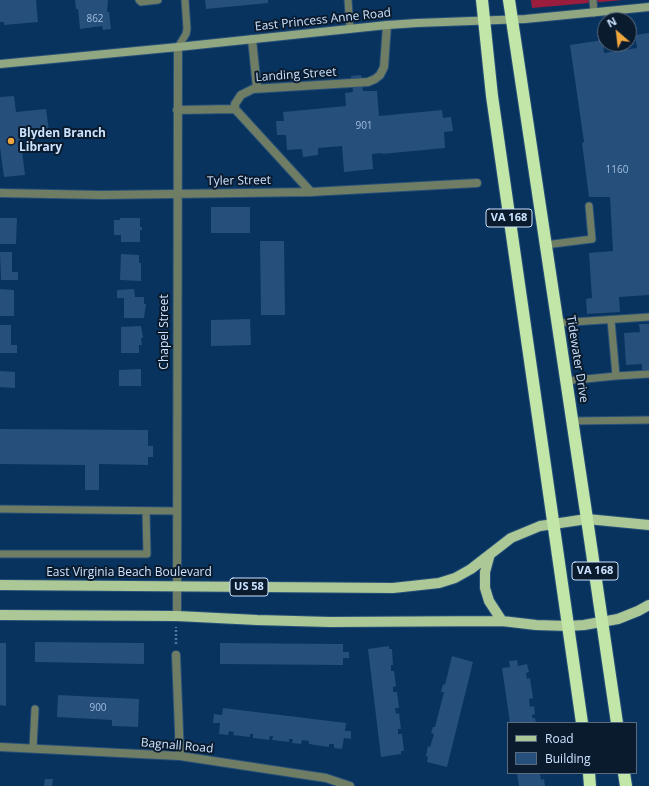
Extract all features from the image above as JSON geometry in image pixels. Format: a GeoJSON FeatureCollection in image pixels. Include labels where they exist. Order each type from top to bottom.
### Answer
{"type":"FeatureCollection","features":[{"type":"Feature","properties":{"kind":"highway","name":"VA 168"},"geometry":{"type":"LineString","coordinates":[[482,0],[492,96],[582,722]]}},
{"type":"Feature","properties":{"kind":"highway","name":"Tidewater Drive"},"geometry":{"type":"LineString","coordinates":[[509,0],[617,722]]}},
{"type":"Feature","properties":{"kind":"highway"},"geometry":{"type":"LineString","coordinates":[[588,774],[590,786]]}},
{"type":"Feature","properties":{"kind":"highway"},"geometry":{"type":"LineString","coordinates":[[624,774],[626,786]]}},
{"type":"Feature","properties":{"kind":"main road","name":"East Princess Anne Road"},"geometry":{"type":"LineString","coordinates":[[0,64],[387,25],[511,20],[649,7]]}},
{"type":"Feature","properties":{"kind":"main road","name":"East Virginia Beach Boulevard"},"geometry":{"type":"LineString","coordinates":[[0,585],[393,588],[439,583],[455,578],[471,569],[502,544],[523,532],[540,526],[587,519],[645,525]]}},
{"type":"Feature","properties":{"kind":"main road"},"geometry":{"type":"LineString","coordinates":[[645,525],[649,533]]}},
{"type":"Feature","properties":{"kind":"main road"},"geometry":{"type":"LineString","coordinates":[[490,554],[485,572],[484,588],[489,601],[502,621]]}},
{"type":"Feature","properties":{"kind":"main road"},"geometry":{"type":"LineString","coordinates":[[0,615],[177,616],[322,622],[502,621],[536,625],[568,626],[602,623],[630,615],[649,605]]}},
{"type":"Feature","properties":{"kind":"street","name":"Landing Street"},"geometry":{"type":"LineString","coordinates":[[235,109],[235,104],[241,95],[254,88],[368,82],[375,79],[380,75],[384,67],[387,25]]}},
{"type":"Feature","properties":{"kind":"street"},"geometry":{"type":"LineString","coordinates":[[252,39],[258,88]]}},
{"type":"Feature","properties":{"kind":"street","name":"Chapel Street"},"geometry":{"type":"LineString","coordinates":[[177,616],[178,47]]}},
{"type":"Feature","properties":{"kind":"street"},"geometry":{"type":"LineString","coordinates":[[178,110],[235,109],[311,192]]}},
{"type":"Feature","properties":{"kind":"street","name":"Tyler Street"},"geometry":{"type":"LineString","coordinates":[[0,193],[102,195],[311,192],[477,183]]}},
{"type":"Feature","properties":{"kind":"street"},"geometry":{"type":"LineString","coordinates":[[176,655],[180,756]]}},
{"type":"Feature","properties":{"kind":"street","name":"Bagnall Road"},"geometry":{"type":"LineString","coordinates":[[0,747],[180,756],[326,778],[350,786]]}},
{"type":"Feature","properties":{"kind":"lane"},"geometry":{"type":"LineString","coordinates":[[139,0],[141,2],[158,0]]}},
{"type":"Feature","properties":{"kind":"lane"},"geometry":{"type":"LineString","coordinates":[[178,47],[186,34],[187,29],[185,0]]}},
{"type":"Feature","properties":{"kind":"lane"},"geometry":{"type":"LineString","coordinates":[[348,0],[350,29]]}},
{"type":"Feature","properties":{"kind":"lane"},"geometry":{"type":"LineString","coordinates":[[593,0],[594,13]]}},
{"type":"Feature","properties":{"kind":"lane"},"geometry":{"type":"LineString","coordinates":[[545,245],[592,239],[589,206]]}},
{"type":"Feature","properties":{"kind":"lane"},"geometry":{"type":"LineString","coordinates":[[557,323],[649,317]]}},
{"type":"Feature","properties":{"kind":"lane"},"geometry":{"type":"LineString","coordinates":[[611,320],[616,376]]}},
{"type":"Feature","properties":{"kind":"lane"},"geometry":{"type":"LineString","coordinates":[[566,381],[649,374]]}},
{"type":"Feature","properties":{"kind":"lane"},"geometry":{"type":"LineString","coordinates":[[572,421],[649,420]]}},
{"type":"Feature","properties":{"kind":"lane"},"geometry":{"type":"LineString","coordinates":[[0,509],[176,512]]}},
{"type":"Feature","properties":{"kind":"lane"},"geometry":{"type":"LineString","coordinates":[[0,554],[147,554],[146,511]]}},
{"type":"Feature","properties":{"kind":"lane"},"geometry":{"type":"LineString","coordinates":[[33,748],[35,709]]}},
{"type":"Feature","properties":{"kind":"path"},"geometry":{"type":"LineString","coordinates":[[176,655],[177,616]]}},
{"type":"Feature","properties":{"kind":"shaded area"},"geometry":{"type":"Polygon","coordinates":[[[531,0],[623,0],[532,8],[531,0]]]}},
{"type":"Feature","properties":{"kind":"building"},"geometry":{"type":"Polygon","coordinates":[[[0,0],[36,0],[38,22],[4,25],[4,22],[0,22],[0,0]]]}},
{"type":"Feature","properties":{"kind":"building"},"geometry":{"type":"Polygon","coordinates":[[[75,0],[108,0],[107,12],[109,12],[111,29],[103,30],[102,26],[80,29],[78,9],[76,9],[75,0]]]}},
{"type":"Feature","properties":{"kind":"building"},"geometry":{"type":"Polygon","coordinates":[[[205,0],[268,0],[268,3],[206,9],[205,0]]]}},
{"type":"Feature","properties":{"kind":"building"},"geometry":{"type":"Polygon","coordinates":[[[649,33],[649,295],[619,297],[620,312],[587,314],[586,299],[592,298],[589,253],[613,251],[610,197],[589,197],[582,143],[584,142],[570,45],[597,41],[597,52],[637,52],[637,35],[649,33]]]}},
{"type":"Feature","properties":{"kind":"building"},"geometry":{"type":"Polygon","coordinates":[[[361,75],[363,91],[377,91],[379,116],[442,110],[443,118],[451,117],[453,131],[444,132],[445,148],[372,154],[373,169],[344,172],[342,146],[318,148],[318,155],[303,157],[302,149],[287,150],[286,135],[277,135],[276,121],[284,121],[283,112],[346,106],[345,93],[353,92],[351,76],[361,75]]]}},
{"type":"Feature","properties":{"kind":"building","name":"Blyden Branch Library"},"geometry":{"type":"Polygon","coordinates":[[[14,96],[16,112],[46,109],[49,131],[20,134],[25,175],[4,177],[0,147],[0,97],[14,96]]]}},
{"type":"Feature","properties":{"kind":"building"},"geometry":{"type":"Polygon","coordinates":[[[211,207],[250,207],[250,233],[211,233],[211,207]]]}},
{"type":"Feature","properties":{"kind":"building"},"geometry":{"type":"Polygon","coordinates":[[[0,218],[17,218],[16,244],[0,244],[0,218]]]}},
{"type":"Feature","properties":{"kind":"building"},"geometry":{"type":"Polygon","coordinates":[[[120,218],[140,218],[140,227],[142,227],[142,230],[140,230],[140,242],[121,242],[121,235],[114,235],[114,220],[120,220],[120,218]]]}},
{"type":"Feature","properties":{"kind":"building"},"geometry":{"type":"Polygon","coordinates":[[[260,241],[284,241],[285,315],[261,315],[260,241]]]}},
{"type":"Feature","properties":{"kind":"building"},"geometry":{"type":"Polygon","coordinates":[[[0,252],[12,252],[12,272],[18,272],[18,280],[1,280],[0,252]]]}},
{"type":"Feature","properties":{"kind":"building"},"geometry":{"type":"Polygon","coordinates":[[[121,254],[139,255],[139,263],[141,263],[141,281],[120,280],[121,254]]]}},
{"type":"Feature","properties":{"kind":"building"},"geometry":{"type":"Polygon","coordinates":[[[0,289],[14,290],[14,316],[0,316],[0,289]]]}},
{"type":"Feature","properties":{"kind":"building"},"geometry":{"type":"Polygon","coordinates":[[[134,289],[135,297],[144,297],[144,304],[146,304],[144,318],[124,318],[124,298],[117,298],[117,290],[134,289]]]}},
{"type":"Feature","properties":{"kind":"building"},"geometry":{"type":"Polygon","coordinates":[[[250,319],[251,345],[211,346],[211,320],[250,319]]]}},
{"type":"Feature","properties":{"kind":"building"},"geometry":{"type":"Polygon","coordinates":[[[639,324],[649,324],[649,370],[642,370],[642,364],[626,365],[624,333],[640,332],[639,324]]]}},
{"type":"Feature","properties":{"kind":"building"},"geometry":{"type":"Polygon","coordinates":[[[0,325],[11,325],[11,345],[17,345],[17,353],[0,353],[0,325]]]}},
{"type":"Feature","properties":{"kind":"building"},"geometry":{"type":"Polygon","coordinates":[[[141,326],[143,338],[141,338],[142,345],[139,345],[139,353],[121,353],[121,327],[141,326]]]}},
{"type":"Feature","properties":{"kind":"building"},"geometry":{"type":"Polygon","coordinates":[[[141,369],[141,386],[119,386],[119,370],[141,369]]]}},
{"type":"Feature","properties":{"kind":"building"},"geometry":{"type":"Polygon","coordinates":[[[0,371],[15,372],[15,388],[0,387],[0,371]]]}},
{"type":"Feature","properties":{"kind":"building"},"geometry":{"type":"Polygon","coordinates":[[[0,429],[148,430],[148,446],[153,446],[153,457],[148,457],[148,465],[99,464],[99,490],[85,490],[85,465],[0,464],[0,429]]]}},
{"type":"Feature","properties":{"kind":"building"},"geometry":{"type":"Polygon","coordinates":[[[35,642],[144,643],[144,664],[35,662],[35,642]]]}},
{"type":"Feature","properties":{"kind":"building"},"geometry":{"type":"Polygon","coordinates":[[[0,643],[6,643],[6,706],[0,705],[0,643]]]}},
{"type":"Feature","properties":{"kind":"building"},"geometry":{"type":"Polygon","coordinates":[[[220,643],[343,644],[343,652],[349,652],[349,658],[343,658],[343,665],[220,664],[220,643]]]}},
{"type":"Feature","properties":{"kind":"building"},"geometry":{"type":"Polygon","coordinates":[[[389,646],[389,649],[392,649],[393,665],[391,665],[391,671],[394,671],[396,686],[393,687],[393,692],[397,692],[399,708],[395,708],[396,714],[399,713],[401,729],[398,729],[398,734],[402,734],[404,751],[401,751],[401,754],[381,757],[368,649],[389,646]]]}},
{"type":"Feature","properties":{"kind":"building"},"geometry":{"type":"Polygon","coordinates":[[[452,656],[473,662],[447,767],[427,762],[428,757],[426,756],[428,746],[430,747],[434,734],[431,733],[433,727],[435,727],[444,692],[441,692],[443,684],[445,685],[452,656]]]}},
{"type":"Feature","properties":{"kind":"building"},"geometry":{"type":"Polygon","coordinates":[[[517,660],[518,666],[527,664],[529,672],[526,673],[527,679],[530,678],[533,698],[529,699],[530,707],[534,706],[535,714],[532,715],[532,718],[535,718],[536,722],[510,722],[502,668],[510,667],[509,661],[517,660]]]}},
{"type":"Feature","properties":{"kind":"building"},"geometry":{"type":"Polygon","coordinates":[[[58,695],[139,699],[138,727],[112,726],[112,720],[57,717],[58,695]]]}},
{"type":"Feature","properties":{"kind":"building"},"geometry":{"type":"Polygon","coordinates":[[[223,708],[346,723],[345,731],[351,731],[351,739],[344,738],[342,749],[334,748],[334,744],[329,744],[329,747],[309,744],[309,741],[302,740],[301,744],[292,743],[293,739],[289,739],[289,742],[272,740],[273,736],[270,736],[269,740],[253,738],[253,734],[250,734],[250,737],[233,735],[234,732],[229,731],[228,735],[219,734],[220,723],[213,723],[214,714],[222,715],[223,708]]]}},
{"type":"Feature","properties":{"kind":"building"},"geometry":{"type":"Polygon","coordinates":[[[517,774],[540,774],[541,780],[544,779],[545,786],[519,786],[517,774]]]}},
{"type":"Feature","properties":{"kind":"building"},"geometry":{"type":"Polygon","coordinates":[[[45,779],[53,779],[52,786],[44,786],[45,779]]]}},
{"type":"Feature","properties":{"kind":"place","name":"Blyden Branch Library"},"geometry":{"type":"Point","coordinates":[11,141]}}]}
